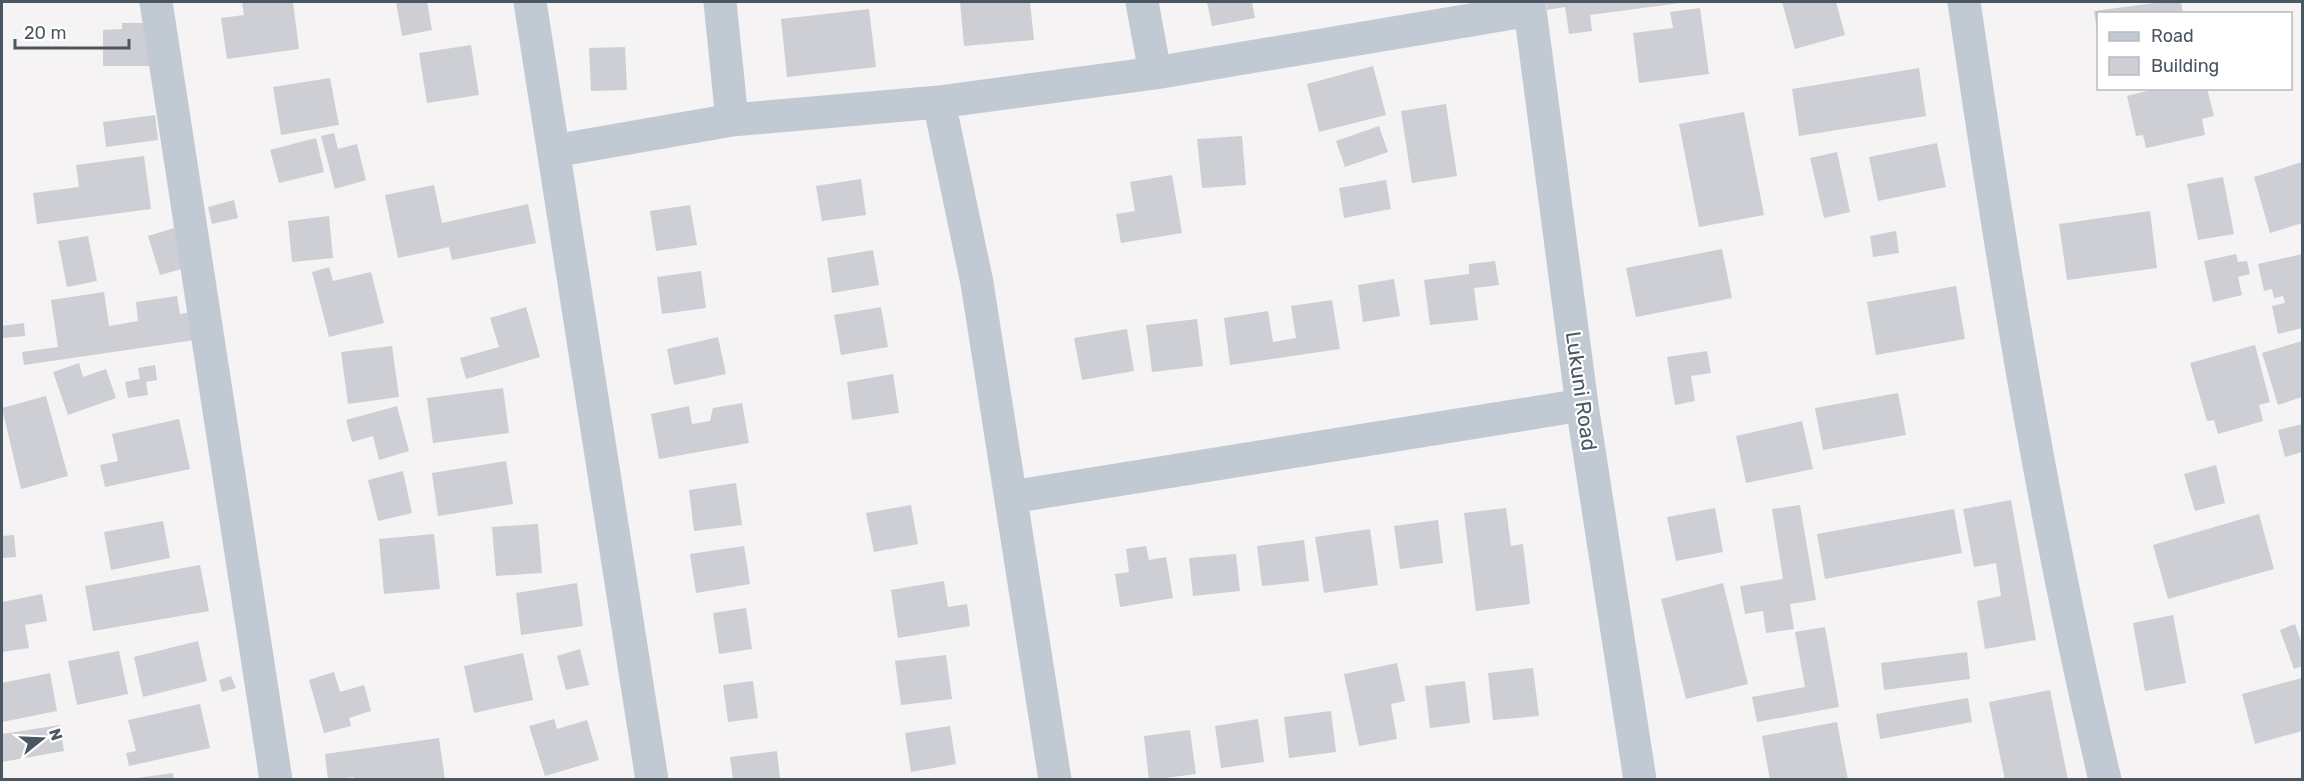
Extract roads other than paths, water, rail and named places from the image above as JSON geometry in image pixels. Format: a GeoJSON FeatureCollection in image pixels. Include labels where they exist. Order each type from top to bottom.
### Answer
{"type":"FeatureCollection","features":[{"type":"Feature","properties":{"kind":"street"},"geometry":{"type":"LineString","coordinates":[[156,2],[276,780]]}},
{"type":"Feature","properties":{"kind":"street"},"geometry":{"type":"LineString","coordinates":[[530,2],[652,780]]}},
{"type":"Feature","properties":{"kind":"street"},"geometry":{"type":"LineString","coordinates":[[720,2],[732,120]]}},
{"type":"Feature","properties":{"kind":"street"},"geometry":{"type":"LineString","coordinates":[[1142,2],[1155,73]]}},
{"type":"Feature","properties":{"kind":"street"},"geometry":{"type":"LineString","coordinates":[[1964,2],[1984,143],[2051,534],[2104,780]]}},
{"type":"Feature","properties":{"kind":"street"},"geometry":{"type":"LineString","coordinates":[[554,151],[732,120],[939,102],[1155,73],[1529,6]]}},
{"type":"Feature","properties":{"kind":"street","name":"Lukuni Road"},"geometry":{"type":"LineString","coordinates":[[1529,6],[1582,405],[1640,780]]}},
{"type":"Feature","properties":{"kind":"street"},"geometry":{"type":"LineString","coordinates":[[939,102],[977,283],[1055,780]]}},
{"type":"Feature","properties":{"kind":"street"},"geometry":{"type":"LineString","coordinates":[[1011,497],[1582,405]]}}]}
